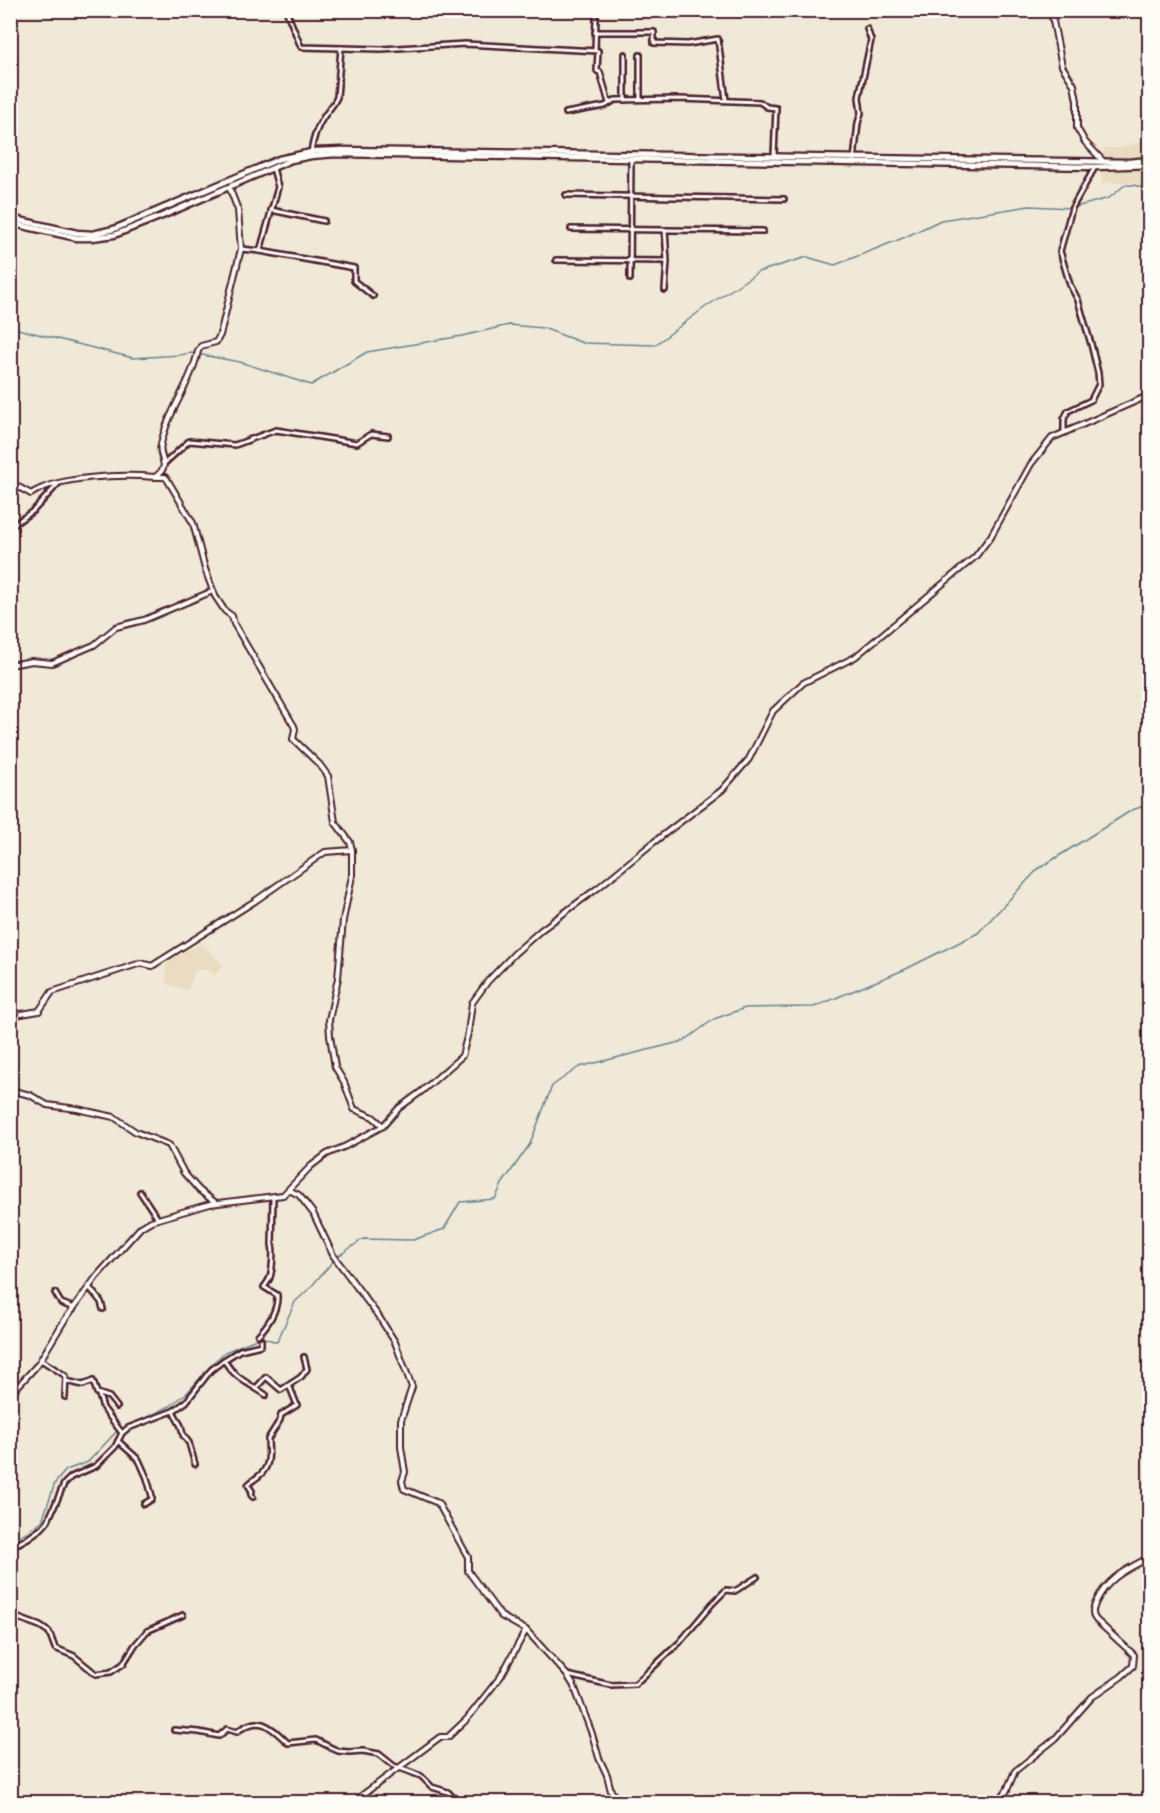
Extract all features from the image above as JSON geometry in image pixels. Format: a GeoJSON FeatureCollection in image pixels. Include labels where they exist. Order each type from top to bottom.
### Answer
{"type":"FeatureCollection","features":[{"type":"Feature","properties":{"kind":"main road"},"geometry":{"type":"LineString","coordinates":[[10,218],[77,233],[93,234],[114,229],[279,159],[311,152],[342,150],[774,156],[1095,167],[1102,164],[1149,160]]}},
{"type":"Feature","properties":{"kind":"main road"},"geometry":{"type":"LineString","coordinates":[[10,223],[77,238],[114,235],[291,160],[336,154],[631,160],[854,160],[1149,165]]}},
{"type":"Feature","properties":{"kind":"street"},"geometry":{"type":"LineString","coordinates":[[286,10],[301,47],[381,49],[465,44],[595,50]]}},
{"type":"Feature","properties":{"kind":"street"},"geometry":{"type":"LineString","coordinates":[[1055,10],[1052,16],[1062,66],[1074,85],[1077,101],[1077,128],[1102,164]]}},
{"type":"Feature","properties":{"kind":"street"},"geometry":{"type":"LineString","coordinates":[[596,18],[597,71],[600,72],[609,104]]}},
{"type":"Feature","properties":{"kind":"street"},"geometry":{"type":"LineString","coordinates":[[854,160],[861,113],[859,97],[871,40],[867,29]]}},
{"type":"Feature","properties":{"kind":"street"},"geometry":{"type":"LineString","coordinates":[[595,32],[654,32],[654,43],[688,44],[718,39],[726,100]]}},
{"type":"Feature","properties":{"kind":"street"},"geometry":{"type":"LineString","coordinates":[[311,152],[321,120],[337,97],[341,48]]}},
{"type":"Feature","properties":{"kind":"street"},"geometry":{"type":"LineString","coordinates":[[625,54],[625,100]]}},
{"type":"Feature","properties":{"kind":"street"},"geometry":{"type":"LineString","coordinates":[[640,55],[640,99]]}},
{"type":"Feature","properties":{"kind":"street"},"geometry":{"type":"LineString","coordinates":[[566,113],[605,106],[615,100],[759,102],[767,107],[776,108],[774,156]]}},
{"type":"Feature","properties":{"kind":"street"},"geometry":{"type":"LineString","coordinates":[[630,279],[631,160]]}},
{"type":"Feature","properties":{"kind":"street"},"geometry":{"type":"LineString","coordinates":[[260,251],[278,187],[273,167]]}},
{"type":"Feature","properties":{"kind":"street"},"geometry":{"type":"LineString","coordinates":[[1064,433],[1064,420],[1068,411],[1090,400],[1099,384],[1085,322],[1070,285],[1060,251],[1072,208],[1095,167]]}},
{"type":"Feature","properties":{"kind":"street"},"geometry":{"type":"LineString","coordinates":[[157,477],[164,470],[165,463],[160,446],[169,417],[180,398],[201,346],[216,342],[220,335],[241,249],[238,210],[229,187]]}},
{"type":"Feature","properties":{"kind":"street"},"geometry":{"type":"LineString","coordinates":[[566,195],[784,199]]}},
{"type":"Feature","properties":{"kind":"street"},"geometry":{"type":"LineString","coordinates":[[271,210],[324,221]]}},
{"type":"Feature","properties":{"kind":"street"},"geometry":{"type":"LineString","coordinates":[[571,229],[763,231]]}},
{"type":"Feature","properties":{"kind":"street"},"geometry":{"type":"LineString","coordinates":[[664,290],[668,261],[665,230]]}},
{"type":"Feature","properties":{"kind":"street"},"geometry":{"type":"LineString","coordinates":[[241,249],[354,268],[354,280],[373,296]]}},
{"type":"Feature","properties":{"kind":"street"},"geometry":{"type":"LineString","coordinates":[[556,260],[668,261]]}},
{"type":"Feature","properties":{"kind":"street"},"geometry":{"type":"LineString","coordinates":[[10,1395],[40,1360],[89,1287],[141,1227],[158,1219],[216,1203],[283,1195],[311,1166],[327,1154],[383,1126],[399,1108],[462,1056],[472,1003],[488,981],[508,960],[541,930],[722,790],[749,759],[773,711],[803,683],[855,657],[975,557],[992,536],[1020,482],[1042,448],[1052,438],[1149,395]]}},
{"type":"Feature","properties":{"kind":"street"},"geometry":{"type":"LineString","coordinates":[[165,463],[189,441],[235,445],[276,430],[357,443],[371,434],[388,436]]}},
{"type":"Feature","properties":{"kind":"street"},"geometry":{"type":"LineString","coordinates":[[10,484],[31,494],[41,487],[82,478],[137,475],[167,478],[193,523],[213,591],[225,611],[232,616],[234,624],[294,726],[293,739],[328,776],[335,822],[350,842],[352,876],[343,920],[338,978],[329,1020],[330,1036],[335,1067],[344,1082],[354,1109],[373,1116],[383,1126]]}},
{"type":"Feature","properties":{"kind":"street"},"geometry":{"type":"LineString","coordinates":[[10,527],[33,511],[58,484]]}},
{"type":"Feature","properties":{"kind":"street"},"geometry":{"type":"LineString","coordinates":[[10,665],[33,661],[52,663],[94,645],[116,627],[144,620],[213,591]]}},
{"type":"Feature","properties":{"kind":"street"},"geometry":{"type":"LineString","coordinates":[[10,1016],[39,1011],[52,992],[141,963],[152,966],[255,901],[325,852],[352,850]]}},
{"type":"Feature","properties":{"kind":"street"},"geometry":{"type":"LineString","coordinates":[[10,1090],[30,1095],[47,1105],[114,1117],[136,1132],[169,1145],[184,1173],[199,1190],[216,1203]]}},
{"type":"Feature","properties":{"kind":"street"},"geometry":{"type":"LineString","coordinates":[[290,1190],[299,1195],[313,1213],[335,1258],[395,1342],[412,1387],[401,1420],[404,1489],[438,1503],[468,1557],[468,1571],[501,1616],[526,1630],[567,1675],[574,1686],[611,1791],[620,1803]]}},
{"type":"Feature","properties":{"kind":"street"},"geometry":{"type":"LineString","coordinates":[[140,1192],[158,1219]]}},
{"type":"Feature","properties":{"kind":"street"},"geometry":{"type":"LineString","coordinates":[[258,1335],[271,1320],[278,1299],[277,1295],[264,1287],[271,1276],[274,1252],[272,1245],[273,1197]]}},
{"type":"Feature","properties":{"kind":"street"},"geometry":{"type":"LineString","coordinates":[[89,1287],[101,1302],[103,1309]]}},
{"type":"Feature","properties":{"kind":"street"},"geometry":{"type":"LineString","coordinates":[[55,1293],[61,1303],[74,1308]]}},
{"type":"Feature","properties":{"kind":"street"},"geometry":{"type":"LineString","coordinates":[[120,1431],[173,1411],[186,1402],[211,1370],[240,1350],[261,1345],[261,1340]]}},
{"type":"Feature","properties":{"kind":"street"},"geometry":{"type":"LineString","coordinates":[[256,1388],[266,1377],[281,1390],[301,1377],[307,1369],[304,1358]]}},
{"type":"Feature","properties":{"kind":"street"},"geometry":{"type":"LineString","coordinates":[[40,1360],[66,1376],[65,1397]]}},
{"type":"Feature","properties":{"kind":"street"},"geometry":{"type":"LineString","coordinates":[[224,1360],[239,1379],[266,1395]]}},
{"type":"Feature","properties":{"kind":"street"},"geometry":{"type":"LineString","coordinates":[[10,1548],[42,1528],[48,1521],[64,1484],[71,1477],[96,1466],[115,1448],[118,1441],[120,1431],[103,1408],[93,1381],[83,1385],[66,1381]]}},
{"type":"Feature","properties":{"kind":"street"},"geometry":{"type":"LineString","coordinates":[[253,1497],[248,1485],[265,1468],[269,1447],[268,1439],[281,1415],[297,1405],[289,1385]]}},
{"type":"Feature","properties":{"kind":"street"},"geometry":{"type":"LineString","coordinates":[[99,1395],[109,1397],[117,1407]]}},
{"type":"Feature","properties":{"kind":"street"},"geometry":{"type":"LineString","coordinates":[[173,1411],[182,1426],[183,1435],[189,1443],[195,1464]]}},
{"type":"Feature","properties":{"kind":"street"},"geometry":{"type":"LineString","coordinates":[[118,1441],[139,1460],[147,1478],[152,1499],[144,1504]]}},
{"type":"Feature","properties":{"kind":"street"},"geometry":{"type":"LineString","coordinates":[[998,1803],[1007,1790],[1015,1771],[1055,1739],[1092,1697],[1133,1666],[1134,1655],[1095,1620],[1093,1609],[1109,1582],[1120,1573],[1149,1557]]}},
{"type":"Feature","properties":{"kind":"street"},"geometry":{"type":"LineString","coordinates":[[567,1675],[611,1685],[635,1684],[680,1642],[726,1590],[735,1591],[757,1577]]}},
{"type":"Feature","properties":{"kind":"street"},"geometry":{"type":"LineString","coordinates":[[10,1615],[40,1626],[49,1632],[56,1648],[74,1656],[96,1674],[111,1672],[123,1664],[147,1631],[183,1615]]}},
{"type":"Feature","properties":{"kind":"street"},"geometry":{"type":"LineString","coordinates":[[353,1803],[440,1737],[448,1737],[467,1719],[501,1676],[526,1630]]}},
{"type":"Feature","properties":{"kind":"street"},"geometry":{"type":"LineString","coordinates":[[174,1730],[219,1736],[227,1730],[237,1732],[246,1724],[257,1722],[270,1726],[288,1743],[316,1740],[338,1751],[363,1751],[379,1754],[394,1766],[422,1776],[432,1787],[448,1792],[458,1803]]}},
{"type":"Feature","properties":{"kind":"shaded area"},"geometry":{"type":"Polygon","coordinates":[[[1149,140],[1149,187],[1133,182],[1101,183],[1104,148],[1118,148],[1149,140]]]}},
{"type":"Feature","properties":{"kind":"shaded area"},"geometry":{"type":"Polygon","coordinates":[[[202,943],[223,965],[215,975],[205,970],[196,970],[188,990],[166,984],[167,961],[202,943]]]}},
{"type":"Feature","properties":{"kind":"waterway"},"geometry":{"type":"LineString","coordinates":[[10,327],[133,358],[191,353],[240,362],[311,385],[367,352],[462,336],[509,325],[543,328],[583,343],[655,345],[704,308],[758,272],[807,257],[835,265],[941,220],[1029,206],[1072,208],[1109,198],[1125,185],[1150,190]]}},
{"type":"Feature","properties":{"kind":"waterway"},"geometry":{"type":"LineString","coordinates":[[337,1257],[363,1239],[413,1240],[444,1229],[460,1202],[495,1199],[502,1184],[530,1144],[552,1086],[579,1067],[684,1041],[714,1019],[745,1008],[814,1007],[906,969],[978,933],[1038,869],[1132,810],[1150,804]]}},
{"type":"Feature","properties":{"kind":"waterway"},"geometry":{"type":"LineString","coordinates":[[10,1540],[42,1521],[55,1483],[66,1470],[88,1462],[116,1432],[170,1406],[187,1393],[225,1352],[261,1337],[277,1342],[295,1302],[334,1260]]}}]}
